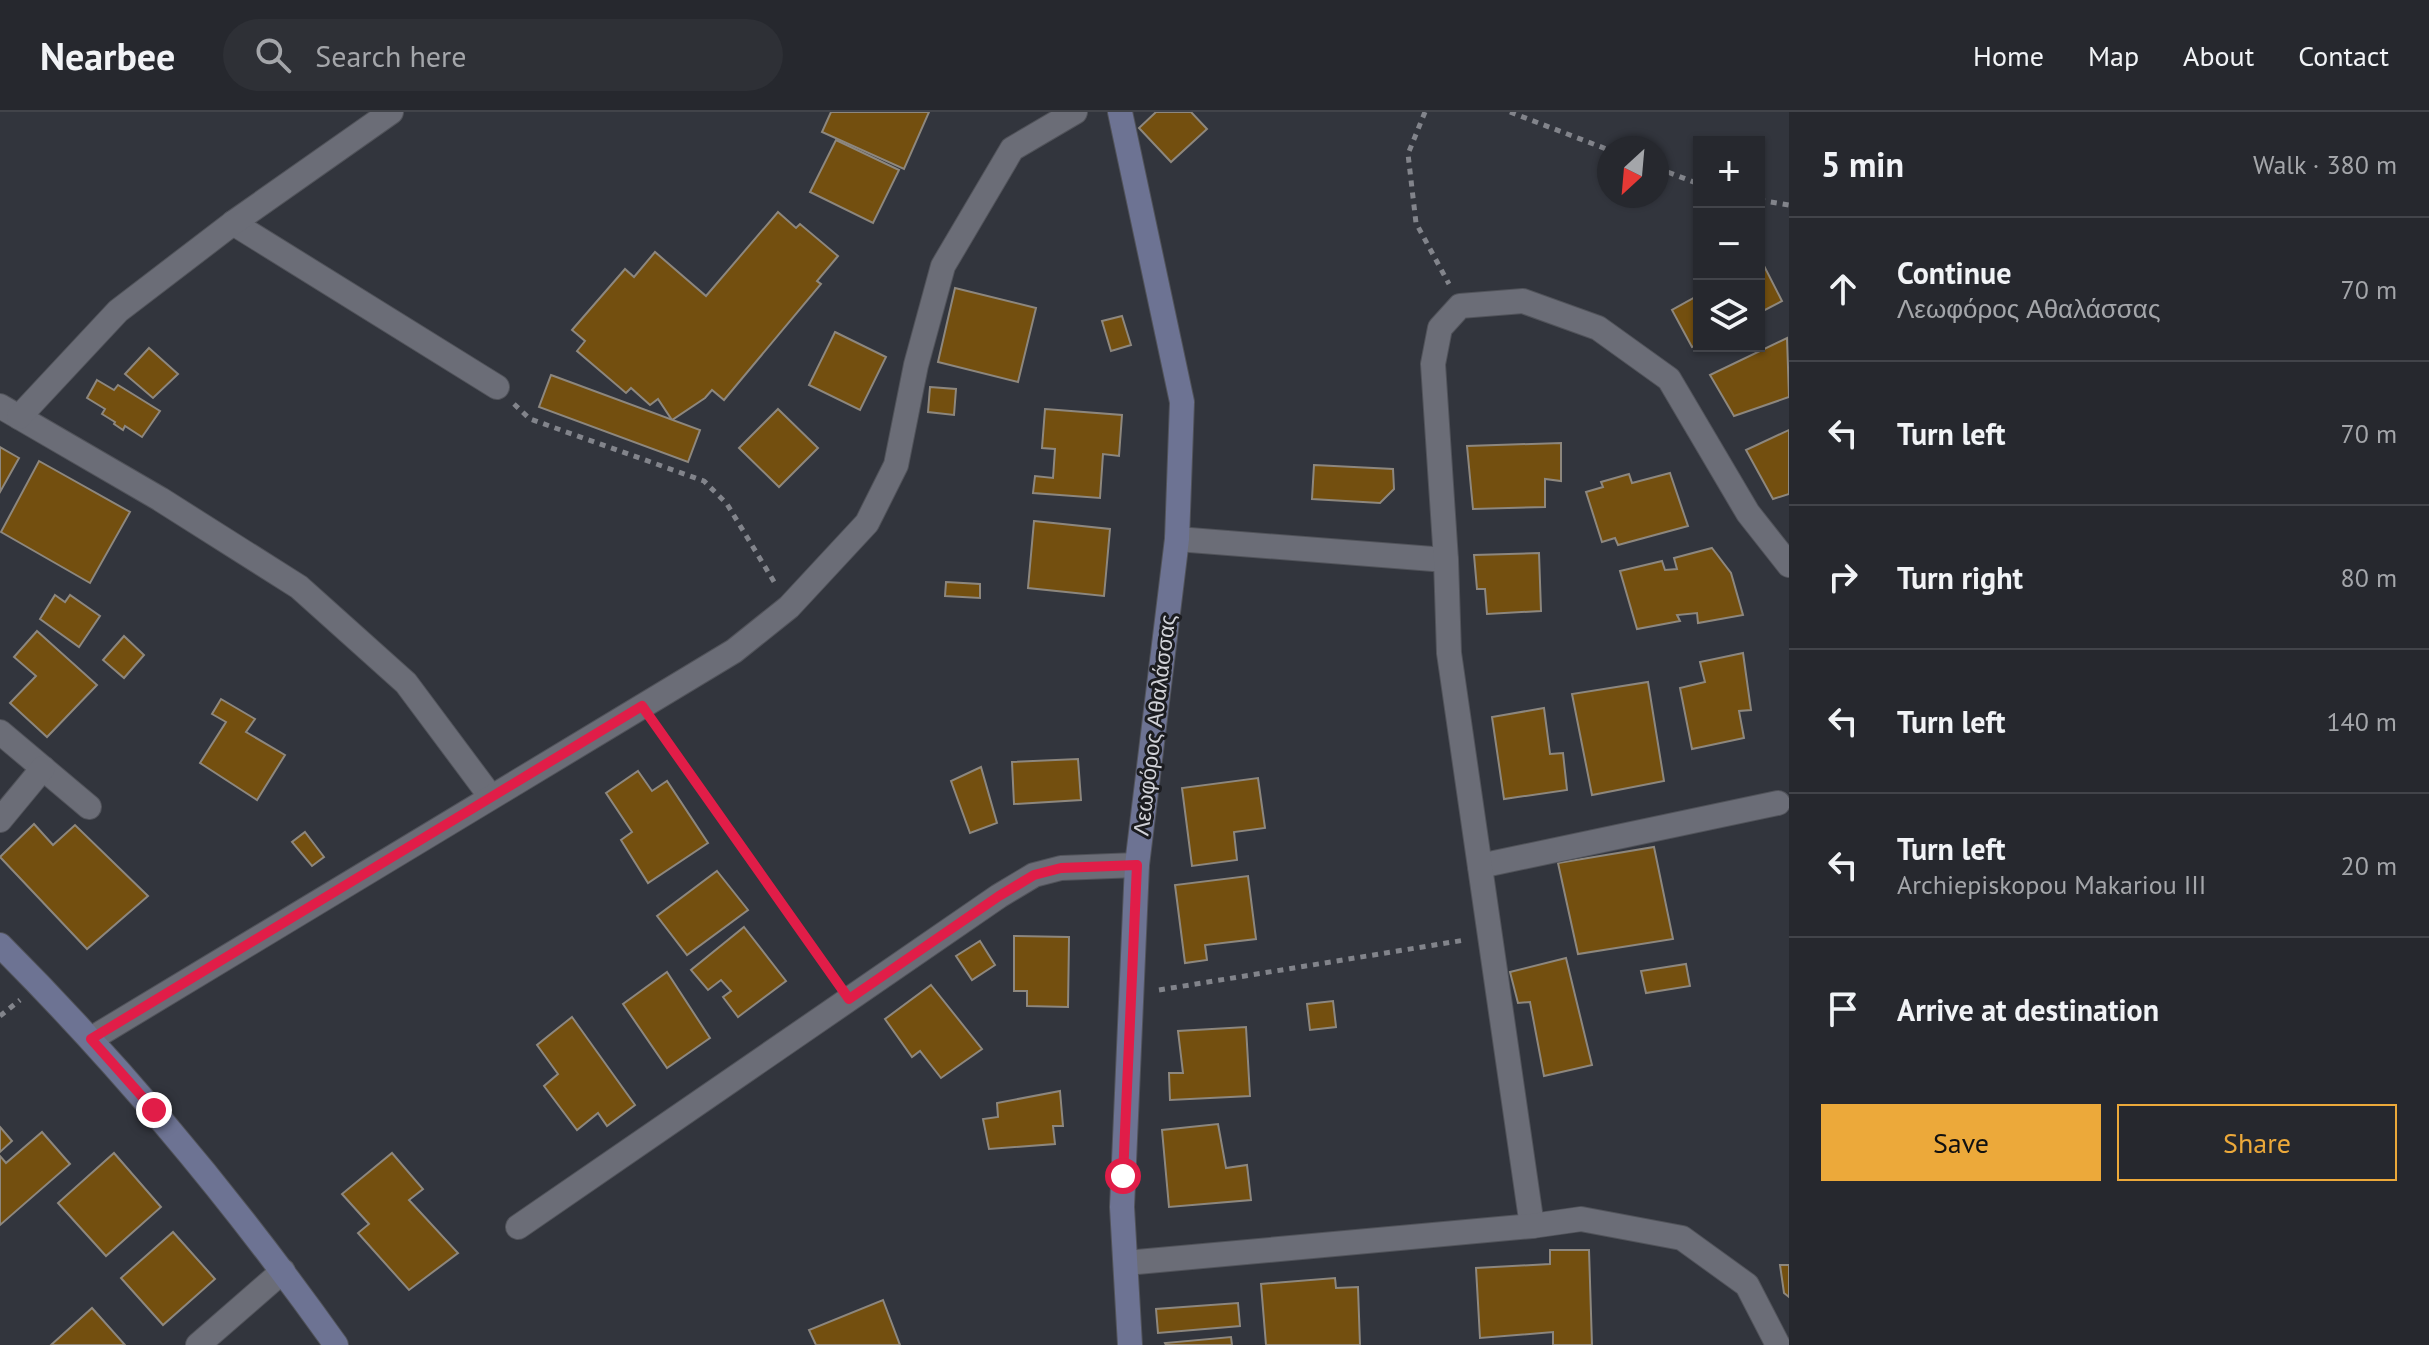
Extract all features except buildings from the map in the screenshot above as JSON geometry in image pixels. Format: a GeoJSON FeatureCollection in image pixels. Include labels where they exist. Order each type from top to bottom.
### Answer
{"type":"FeatureCollection","features":[{"type":"Feature","properties":{"kind":"main road","name":"Λεωφόρος Αθαλάσσας"},"geometry":{"type":"LineString","coordinates":[[1120,112],[1182,402],[1177,539],[1137,865],[1122,1207],[1130,1345]]}},
{"type":"Feature","properties":{"kind":"main road"},"geometry":{"type":"LineString","coordinates":[[0,945],[154,1110],[283,1271],[336,1345]]}},
{"type":"Feature","properties":{"kind":"street"},"geometry":{"type":"LineString","coordinates":[[91,1039],[734,651],[789,607],[867,523],[896,465],[916,365],[943,266],[1012,149],[1075,112]]}},
{"type":"Feature","properties":{"kind":"street"},"geometry":{"type":"LineString","coordinates":[[386,113],[233,223],[118,311],[9,412],[160,499],[299,587],[406,683],[491,797]]}},
{"type":"Feature","properties":{"kind":"street"},"geometry":{"type":"LineString","coordinates":[[233,223],[497,387]]}},
{"type":"Feature","properties":{"kind":"street"},"geometry":{"type":"LineString","coordinates":[[1532,1226],[1449,653],[1433,364],[1440,328],[1460,306],[1523,301],[1598,328],[1669,379],[1748,513],[1789,565]]}},
{"type":"Feature","properties":{"kind":"street"},"geometry":{"type":"LineString","coordinates":[[1177,539],[1446,560]]}},
{"type":"Feature","properties":{"kind":"street"},"geometry":{"type":"LineString","coordinates":[[0,732],[89,807]]}},
{"type":"Feature","properties":{"kind":"street"},"geometry":{"type":"LineString","coordinates":[[0,820],[43,768]]}},
{"type":"Feature","properties":{"kind":"street"},"geometry":{"type":"LineString","coordinates":[[1480,866],[1778,803]]}},
{"type":"Feature","properties":{"kind":"street"},"geometry":{"type":"LineString","coordinates":[[518,1227],[1034,875],[1061,868],[1137,865]]}},
{"type":"Feature","properties":{"kind":"street"},"geometry":{"type":"LineString","coordinates":[[1126,1263],[1581,1219],[1682,1238],[1747,1285],[1778,1345]]}},
{"type":"Feature","properties":{"kind":"street"},"geometry":{"type":"LineString","coordinates":[[198,1345],[283,1271]]}},
{"type":"Feature","properties":{"kind":"path"},"geometry":{"type":"LineString","coordinates":[[1425,112],[1408,154],[1416,223],[1460,306]]}},
{"type":"Feature","properties":{"kind":"path"},"geometry":{"type":"LineString","coordinates":[[1510,112],[1597,145]]}},
{"type":"Feature","properties":{"kind":"path"},"geometry":{"type":"LineString","coordinates":[[1669,173],[1693,182]]}},
{"type":"Feature","properties":{"kind":"path"},"geometry":{"type":"LineString","coordinates":[[1765,201],[1789,205]]}},
{"type":"Feature","properties":{"kind":"path"},"geometry":{"type":"LineString","coordinates":[[497,387],[530,419],[704,481],[727,504],[789,607]]}},
{"type":"Feature","properties":{"kind":"path"},"geometry":{"type":"LineString","coordinates":[[642,706],[849,999]]}},
{"type":"Feature","properties":{"kind":"path"},"geometry":{"type":"LineString","coordinates":[[1131,995],[1490,936]]}},
{"type":"Feature","properties":{"kind":"route"},"geometry":{"type":"LineString","coordinates":[[154,1110],[91,1039],[642,706],[849,999],[1034,875],[1061,868],[1137,865],[1123,1176]]}}]}
